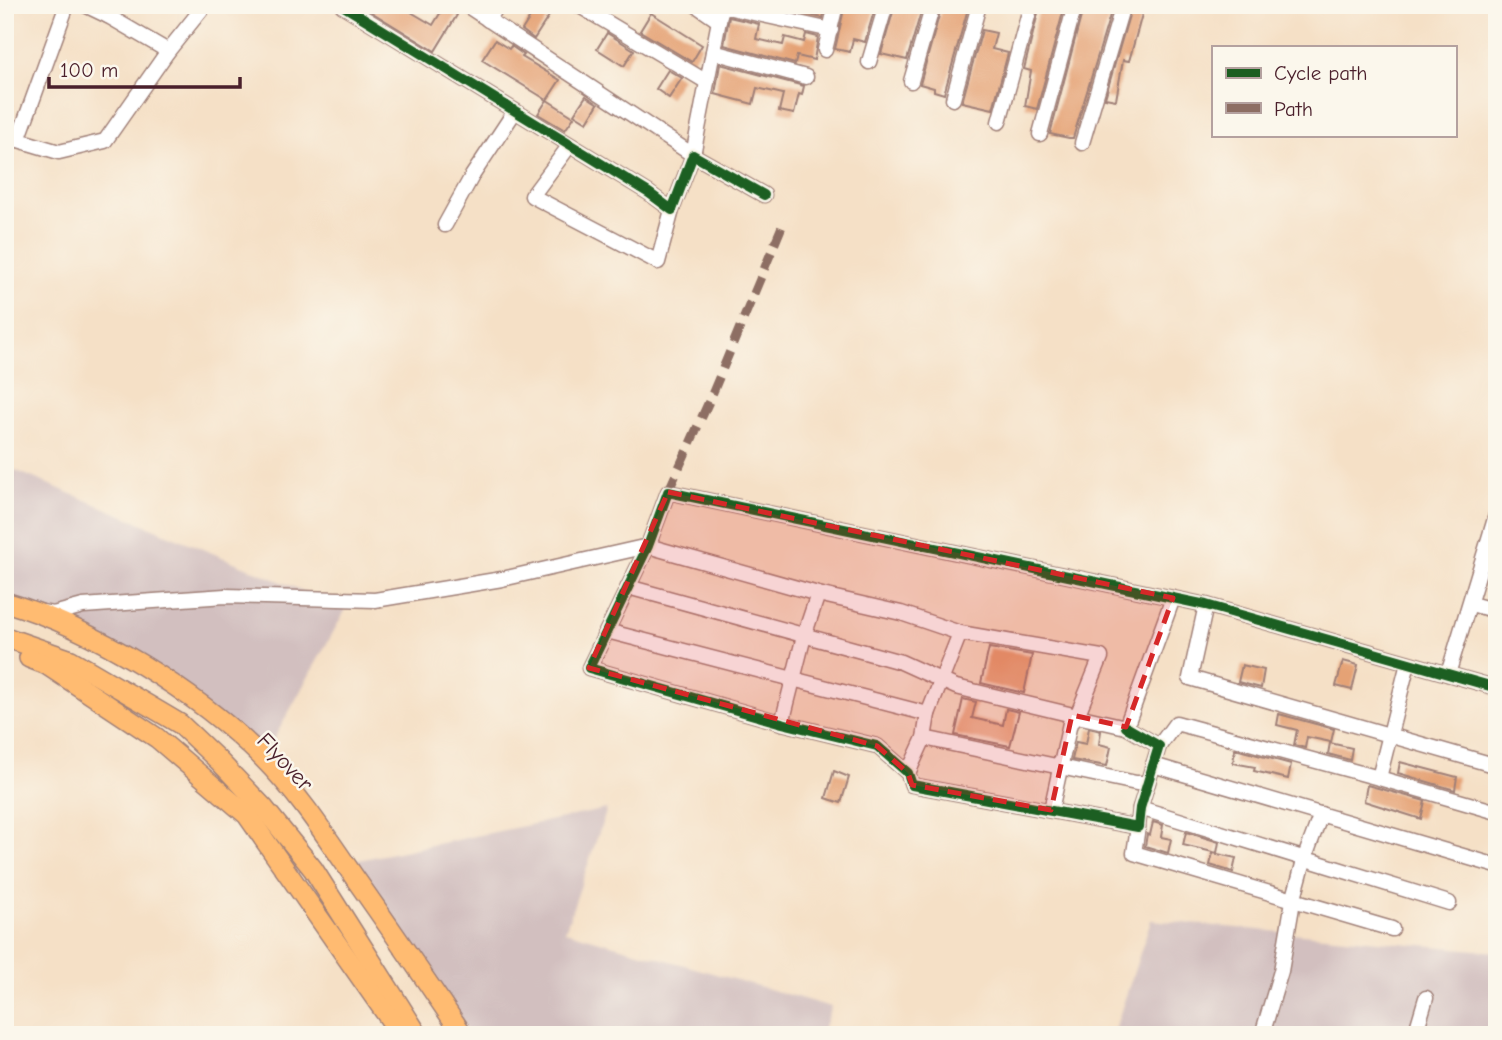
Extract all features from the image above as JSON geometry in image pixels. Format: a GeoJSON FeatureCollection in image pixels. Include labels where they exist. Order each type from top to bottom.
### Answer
{"type":"FeatureCollection","features":[{"type":"Feature","properties":{"kind":"highway","name":"Flyover"},"geometry":{"type":"LineString","coordinates":[[11,606],[19,613],[128,665],[211,720],[281,790],[331,857],[449,1035]]}},
{"type":"Feature","properties":{"kind":"highway"},"geometry":{"type":"LineString","coordinates":[[11,606],[62,623],[124,653],[197,702],[263,758],[323,831],[463,1035]]}},
{"type":"Feature","properties":{"kind":"highway","name":"Flyover"},"geometry":{"type":"LineString","coordinates":[[5,637],[71,660],[118,687],[180,724],[218,760],[263,807],[313,869],[418,1035]]}},
{"type":"Feature","properties":{"kind":"highway"},"geometry":{"type":"LineString","coordinates":[[5,650],[47,665],[157,738],[247,815],[401,1035]]}},
{"type":"Feature","properties":{"kind":"street"},"geometry":{"type":"LineString","coordinates":[[67,5],[12,138],[59,152],[105,141],[168,51],[205,5]]}},
{"type":"Feature","properties":{"kind":"street"},"geometry":{"type":"LineString","coordinates":[[85,5],[112,11],[168,51]]}},
{"type":"Feature","properties":{"kind":"street"},"geometry":{"type":"LineString","coordinates":[[342,5],[649,193],[672,210]]}},
{"type":"Feature","properties":{"kind":"street"},"geometry":{"type":"LineString","coordinates":[[466,5],[693,155],[765,195]]}},
{"type":"Feature","properties":{"kind":"street"},"geometry":{"type":"LineString","coordinates":[[488,20],[498,5]]}},
{"type":"Feature","properties":{"kind":"street"},"geometry":{"type":"LineString","coordinates":[[578,5],[708,82]]}},
{"type":"Feature","properties":{"kind":"street"},"geometry":{"type":"LineString","coordinates":[[696,5],[831,30]]}},
{"type":"Feature","properties":{"kind":"street"},"geometry":{"type":"LineString","coordinates":[[825,50],[836,5]]}},
{"type":"Feature","properties":{"kind":"street"},"geometry":{"type":"LineString","coordinates":[[869,62],[886,5]]}},
{"type":"Feature","properties":{"kind":"street"},"geometry":{"type":"LineString","coordinates":[[911,81],[933,5]]}},
{"type":"Feature","properties":{"kind":"street"},"geometry":{"type":"LineString","coordinates":[[953,99],[979,5]]}},
{"type":"Feature","properties":{"kind":"street"},"geometry":{"type":"LineString","coordinates":[[999,122],[1031,5]]}},
{"type":"Feature","properties":{"kind":"street"},"geometry":{"type":"LineString","coordinates":[[1040,134],[1075,5]]}},
{"type":"Feature","properties":{"kind":"street"},"geometry":{"type":"LineString","coordinates":[[1082,143],[1123,5]]}},
{"type":"Feature","properties":{"kind":"street"},"geometry":{"type":"LineString","coordinates":[[570,145],[532,196],[658,262],[672,210],[693,155],[721,11]]}},
{"type":"Feature","properties":{"kind":"street"},"geometry":{"type":"LineString","coordinates":[[713,52],[806,77]]}},
{"type":"Feature","properties":{"kind":"street"},"geometry":{"type":"LineString","coordinates":[[444,225],[472,176],[516,111]]}},
{"type":"Feature","properties":{"kind":"street"},"geometry":{"type":"LineString","coordinates":[[1138,827],[912,785],[908,773],[877,747],[782,723],[589,667],[648,545],[668,492],[1206,605],[1497,688]]}},
{"type":"Feature","properties":{"kind":"street"},"geometry":{"type":"LineString","coordinates":[[1448,674],[1497,512]]}},
{"type":"Feature","properties":{"kind":"street"},"geometry":{"type":"LineString","coordinates":[[11,606],[53,614],[83,606],[225,596],[375,600],[527,573],[648,545],[818,594],[901,613],[960,633],[1101,657],[1077,716],[1070,723],[1051,810]]}},
{"type":"Feature","properties":{"kind":"street"},"geometry":{"type":"LineString","coordinates":[[628,587],[901,662],[956,687],[1126,727],[1158,746]]}},
{"type":"Feature","properties":{"kind":"street"},"geometry":{"type":"LineString","coordinates":[[782,723],[804,636],[818,594]]}},
{"type":"Feature","properties":{"kind":"street"},"geometry":{"type":"LineString","coordinates":[[1126,727],[1173,598]]}},
{"type":"Feature","properties":{"kind":"street"},"geometry":{"type":"LineString","coordinates":[[1471,604],[1497,611]]}},
{"type":"Feature","properties":{"kind":"street"},"geometry":{"type":"LineString","coordinates":[[1206,605],[1190,678],[1497,766]]}},
{"type":"Feature","properties":{"kind":"street"},"geometry":{"type":"LineString","coordinates":[[607,631],[928,714]]}},
{"type":"Feature","properties":{"kind":"street"},"geometry":{"type":"LineString","coordinates":[[908,773],[924,738],[928,714],[960,633]]}},
{"type":"Feature","properties":{"kind":"street"},"geometry":{"type":"LineString","coordinates":[[1379,778],[1408,663]]}},
{"type":"Feature","properties":{"kind":"street"},"geometry":{"type":"LineString","coordinates":[[1392,929],[1134,853],[1140,808],[1158,746],[1176,723],[1497,813]]}},
{"type":"Feature","properties":{"kind":"street"},"geometry":{"type":"LineString","coordinates":[[924,738],[1136,783],[1149,783]]}},
{"type":"Feature","properties":{"kind":"street"},"geometry":{"type":"LineString","coordinates":[[1153,765],[1497,866]]}},
{"type":"Feature","properties":{"kind":"street"},"geometry":{"type":"LineString","coordinates":[[1140,808],[1449,903]]}},
{"type":"Feature","properties":{"kind":"street"},"geometry":{"type":"LineString","coordinates":[[1262,1035],[1281,971],[1293,901],[1321,814]]}},
{"type":"Feature","properties":{"kind":"street"},"geometry":{"type":"LineString","coordinates":[[1415,1035],[1426,998]]}},
{"type":"Feature","properties":{"kind":"highlighted area"},"geometry":{"type":"Polygon","coordinates":[[[668,492],[1173,598],[1126,727],[1072,715],[1051,810],[912,785],[908,773],[877,746],[589,668],[668,492]]]}},
{"type":"Feature","properties":{"kind":"shaded area"},"geometry":{"type":"Polygon","coordinates":[[[5,466],[346,609],[260,764],[128,665],[115,647],[5,612],[5,466]]]}},
{"type":"Feature","properties":{"kind":"shaded area"},"geometry":{"type":"Polygon","coordinates":[[[607,809],[565,931],[831,1007],[821,1035],[470,1035],[354,861],[607,809]]]}},
{"type":"Feature","properties":{"kind":"shaded area"},"geometry":{"type":"Polygon","coordinates":[[[1151,920],[1497,952],[1497,1035],[1113,1035],[1151,920]]]}},
{"type":"Feature","properties":{"kind":"building"},"geometry":{"type":"Polygon","coordinates":[[[371,5],[399,5],[433,25],[444,7],[457,15],[435,51],[368,10],[371,5]]]}},
{"type":"Feature","properties":{"kind":"building"},"geometry":{"type":"Polygon","coordinates":[[[538,5],[556,5],[534,39],[522,30],[538,5]]]}},
{"type":"Feature","properties":{"kind":"building"},"geometry":{"type":"Polygon","coordinates":[[[764,5],[826,5],[823,18],[764,5]]]}},
{"type":"Feature","properties":{"kind":"building"},"geometry":{"type":"Polygon","coordinates":[[[845,5],[875,8],[865,42],[853,39],[850,52],[835,49],[845,5]]]}},
{"type":"Feature","properties":{"kind":"building"},"geometry":{"type":"Polygon","coordinates":[[[895,5],[923,5],[907,60],[881,54],[895,5]]]}},
{"type":"Feature","properties":{"kind":"building"},"geometry":{"type":"Polygon","coordinates":[[[942,5],[969,5],[944,94],[920,84],[942,5]]]}},
{"type":"Feature","properties":{"kind":"building"},"geometry":{"type":"Polygon","coordinates":[[[1040,5],[1065,5],[1037,109],[1025,106],[1031,71],[1024,69],[1040,5]]]}},
{"type":"Feature","properties":{"kind":"building"},"geometry":{"type":"Polygon","coordinates":[[[1084,5],[1113,5],[1073,138],[1069,138],[1050,134],[1084,5]]]}},
{"type":"Feature","properties":{"kind":"building"},"geometry":{"type":"Polygon","coordinates":[[[1132,5],[1144,7],[1129,61],[1123,60],[1116,100],[1105,98],[1132,5]]]}},
{"type":"Feature","properties":{"kind":"building"},"geometry":{"type":"Polygon","coordinates":[[[651,13],[702,45],[692,62],[640,31],[651,13]]]}},
{"type":"Feature","properties":{"kind":"building"},"geometry":{"type":"Polygon","coordinates":[[[729,17],[759,24],[756,39],[783,45],[785,37],[804,42],[806,34],[818,37],[814,60],[797,56],[795,64],[724,45],[729,17]]]}},
{"type":"Feature","properties":{"kind":"building"},"geometry":{"type":"Polygon","coordinates":[[[982,30],[996,33],[992,49],[1008,53],[993,109],[962,102],[982,30]]]}},
{"type":"Feature","properties":{"kind":"building"},"geometry":{"type":"Polygon","coordinates":[[[607,33],[634,50],[624,66],[597,49],[607,33]]]}},
{"type":"Feature","properties":{"kind":"building"},"geometry":{"type":"Polygon","coordinates":[[[495,40],[509,49],[511,46],[524,55],[522,57],[560,80],[547,100],[482,60],[495,40]]]}},
{"type":"Feature","properties":{"kind":"building"},"geometry":{"type":"Polygon","coordinates":[[[720,64],[804,86],[794,114],[779,111],[783,94],[757,88],[753,104],[715,94],[720,64]]]}},
{"type":"Feature","properties":{"kind":"building"},"geometry":{"type":"Polygon","coordinates":[[[668,70],[682,78],[669,98],[656,89],[668,70]]]}},
{"type":"Feature","properties":{"kind":"building"},"geometry":{"type":"Polygon","coordinates":[[[586,96],[598,104],[587,122],[574,114],[586,96]]]}},
{"type":"Feature","properties":{"kind":"building"},"geometry":{"type":"Polygon","coordinates":[[[547,100],[574,117],[565,130],[538,114],[547,100]]]}},
{"type":"Feature","properties":{"kind":"building"},"geometry":{"type":"Polygon","coordinates":[[[989,648],[1032,655],[1024,693],[981,683],[989,648]]]}},
{"type":"Feature","properties":{"kind":"building"},"geometry":{"type":"Polygon","coordinates":[[[1343,661],[1358,665],[1352,690],[1336,686],[1343,661]]]}},
{"type":"Feature","properties":{"kind":"building"},"geometry":{"type":"Polygon","coordinates":[[[1242,665],[1264,670],[1261,688],[1238,682],[1242,665]]]}},
{"type":"Feature","properties":{"kind":"building"},"geometry":{"type":"Polygon","coordinates":[[[963,699],[976,702],[972,718],[1003,725],[1006,709],[1019,712],[1010,746],[955,735],[963,699]]]}},
{"type":"Feature","properties":{"kind":"building"},"geometry":{"type":"Polygon","coordinates":[[[1279,714],[1334,729],[1331,742],[1307,737],[1305,748],[1294,745],[1297,730],[1277,725],[1279,714]]]}},
{"type":"Feature","properties":{"kind":"building"},"geometry":{"type":"Polygon","coordinates":[[[1089,728],[1101,731],[1099,744],[1111,747],[1107,766],[1072,760],[1076,742],[1086,744],[1089,728]]]}},
{"type":"Feature","properties":{"kind":"building"},"geometry":{"type":"Polygon","coordinates":[[[1330,743],[1352,748],[1350,760],[1328,754],[1330,743]]]}},
{"type":"Feature","properties":{"kind":"building"},"geometry":{"type":"Polygon","coordinates":[[[1235,749],[1291,764],[1288,779],[1254,771],[1255,767],[1233,763],[1235,749]]]}},
{"type":"Feature","properties":{"kind":"building"},"geometry":{"type":"Polygon","coordinates":[[[1400,762],[1457,777],[1455,790],[1398,773],[1400,762]]]}},
{"type":"Feature","properties":{"kind":"building"},"geometry":{"type":"Polygon","coordinates":[[[834,771],[849,777],[841,803],[826,798],[834,771]]]}},
{"type":"Feature","properties":{"kind":"building"},"geometry":{"type":"Polygon","coordinates":[[[1367,785],[1425,801],[1421,819],[1364,801],[1367,785]]]}},
{"type":"Feature","properties":{"kind":"building"},"geometry":{"type":"Polygon","coordinates":[[[1153,822],[1163,825],[1161,837],[1171,839],[1168,853],[1145,846],[1153,822]]]}},
{"type":"Feature","properties":{"kind":"building"},"geometry":{"type":"Polygon","coordinates":[[[1186,832],[1219,842],[1217,853],[1183,845],[1186,832]]]}},
{"type":"Feature","properties":{"kind":"building"},"geometry":{"type":"Polygon","coordinates":[[[1213,853],[1236,858],[1233,872],[1210,865],[1213,853]]]}},
{"type":"Feature","properties":{"kind":"marked path"},"geometry":{"type":"LineString","coordinates":[[668,492],[711,397],[785,219]]}},
{"type":"Feature","properties":{"kind":"cycle path"},"geometry":{"type":"LineString","coordinates":[[342,5],[649,193],[672,210],[693,155],[764,195]]}},
{"type":"Feature","properties":{"kind":"cycle path"},"geometry":{"type":"LineString","coordinates":[[1126,727],[1159,746],[1140,808],[1138,827],[912,785],[908,773],[877,746],[782,723],[589,668],[648,546],[668,492],[1206,605],[1497,688]]}}]}
